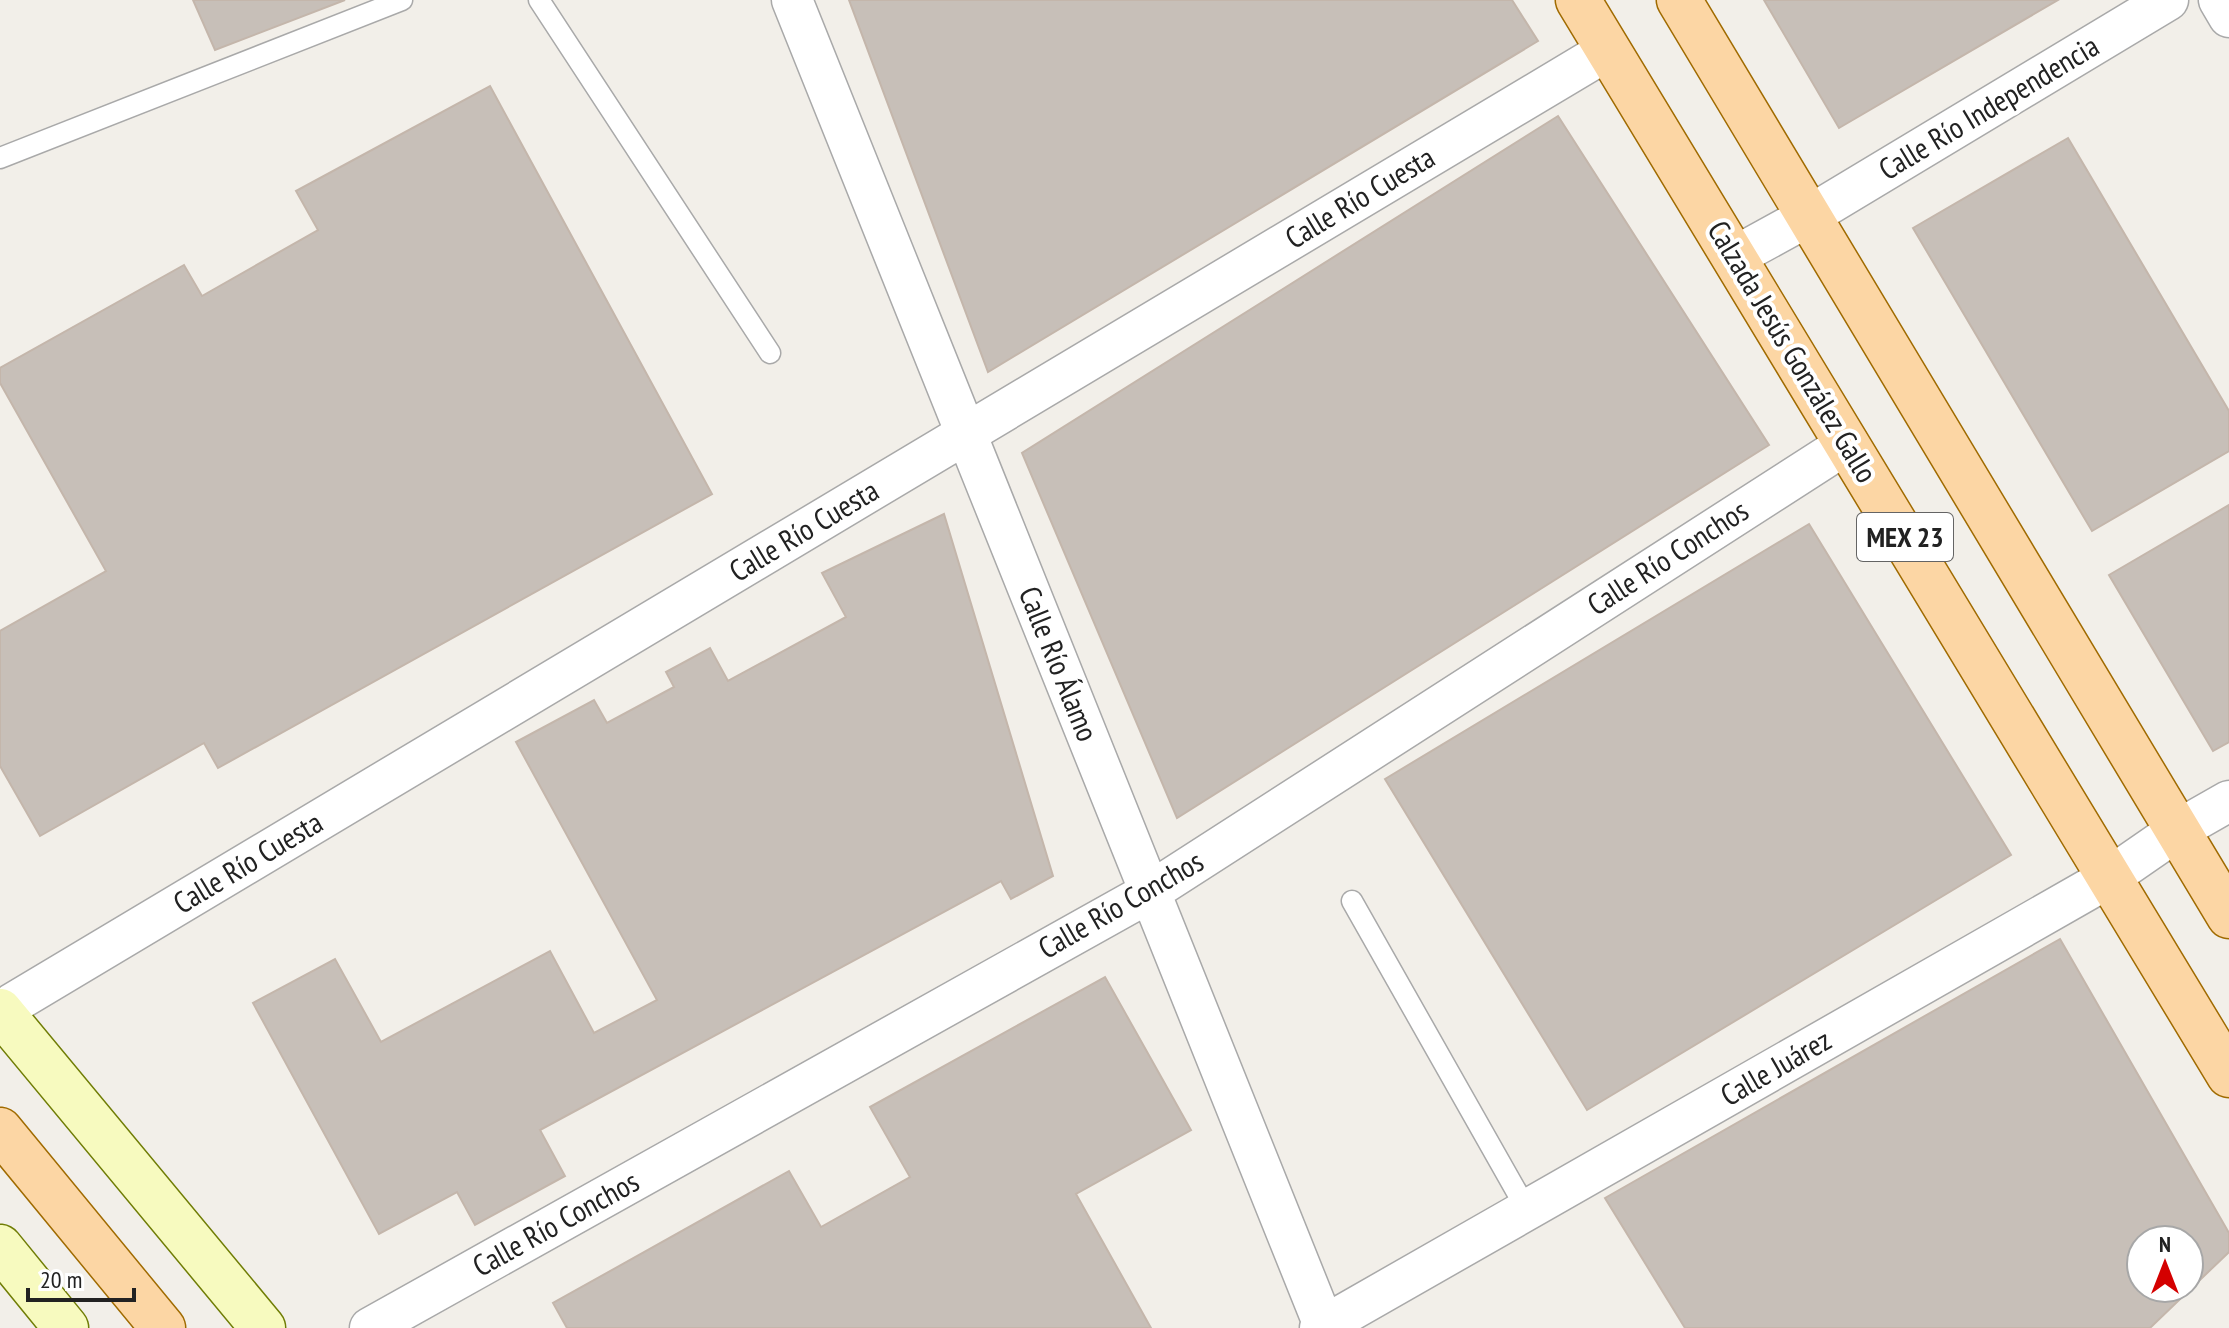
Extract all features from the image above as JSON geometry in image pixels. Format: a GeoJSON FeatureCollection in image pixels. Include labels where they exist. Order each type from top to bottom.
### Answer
{"type":"FeatureCollection","features":[{"type":"Feature","properties":{"kind":"main road","name":"Calzada Jesús González Gallo"},"geometry":{"type":"LineString","coordinates":[[1578,0],[2229,1075]]}},
{"type":"Feature","properties":{"kind":"main road","name":"MEX 23"},"geometry":{"type":"LineString","coordinates":[[1679,0],[2229,916]]}},
{"type":"Feature","properties":{"kind":"main road"},"geometry":{"type":"LineString","coordinates":[[0,1011],[263,1328]]}},
{"type":"Feature","properties":{"kind":"main road"},"geometry":{"type":"LineString","coordinates":[[0,1130],[163,1328]]}},
{"type":"Feature","properties":{"kind":"main road"},"geometry":{"type":"LineString","coordinates":[[0,1247],[66,1328]]}},
{"type":"Feature","properties":{"kind":"street","name":"Calle Río Álamo"},"geometry":{"type":"LineString","coordinates":[[792,0],[1323,1327]]}},
{"type":"Feature","properties":{"kind":"street","name":"Calle Río Independencia"},"geometry":{"type":"LineString","coordinates":[[1734,257],[1809,216],[2168,0]]}},
{"type":"Feature","properties":{"kind":"street"},"geometry":{"type":"LineString","coordinates":[[2219,0],[2229,17]]}},
{"type":"Feature","properties":{"kind":"street","name":"Calle Río Cuesta"},"geometry":{"type":"LineString","coordinates":[[0,1011],[1608,50]]}},
{"type":"Feature","properties":{"kind":"street","name":"Calle Río Conchos"},"geometry":{"type":"LineString","coordinates":[[370,1328],[1150,892],[1848,443]]}},
{"type":"Feature","properties":{"kind":"street","name":"Calle Juárez"},"geometry":{"type":"LineString","coordinates":[[1323,1327],[2110,877],[2178,830],[2229,801]]}},
{"type":"Feature","properties":{"kind":"lane"},"geometry":{"type":"LineString","coordinates":[[0,158],[402,0]]}},
{"type":"Feature","properties":{"kind":"lane"},"geometry":{"type":"LineString","coordinates":[[539,0],[770,353]]}},
{"type":"Feature","properties":{"kind":"lane"},"geometry":{"type":"LineString","coordinates":[[1352,901],[1527,1210]]}},
{"type":"Feature","properties":{"kind":"building"},"geometry":{"type":"Polygon","coordinates":[[[193,0],[345,0],[215,50],[193,0]]]}},
{"type":"Feature","properties":{"kind":"building"},"geometry":{"type":"Polygon","coordinates":[[[849,0],[1512,0],[1538,41],[988,372],[849,0]]]}},
{"type":"Feature","properties":{"kind":"building"},"geometry":{"type":"Polygon","coordinates":[[[1764,0],[2058,0],[1839,128],[1764,0]]]}},
{"type":"Feature","properties":{"kind":"building"},"geometry":{"type":"Polygon","coordinates":[[[490,86],[712,494],[218,768],[204,743],[40,836],[0,766],[0,631],[106,571],[0,383],[0,368],[184,265],[202,296],[318,230],[296,191],[490,86]]]}},
{"type":"Feature","properties":{"kind":"building"},"geometry":{"type":"Polygon","coordinates":[[[1558,116],[1769,445],[1177,818],[1022,453],[1558,116]]]}},
{"type":"Feature","properties":{"kind":"building"},"geometry":{"type":"Polygon","coordinates":[[[2068,138],[2229,411],[2229,451],[2092,531],[1913,228],[2068,138]]]}},
{"type":"Feature","properties":{"kind":"building"},"geometry":{"type":"Polygon","coordinates":[[[2229,505],[2229,742],[2213,751],[2109,575],[2229,505]]]}},
{"type":"Feature","properties":{"kind":"building"},"geometry":{"type":"Polygon","coordinates":[[[944,514],[1053,876],[1011,899],[1001,881],[540,1130],[565,1176],[475,1225],[457,1192],[379,1234],[253,1003],[335,959],[381,1042],[550,951],[594,1033],[657,1000],[516,742],[594,700],[607,723],[674,687],[666,672],[710,648],[728,681],[846,617],[822,573],[944,514]]]}},
{"type":"Feature","properties":{"kind":"building"},"geometry":{"type":"Polygon","coordinates":[[[1809,524],[2011,855],[1587,1110],[1385,779],[1809,524]]]}},
{"type":"Feature","properties":{"kind":"building"},"geometry":{"type":"Polygon","coordinates":[[[2060,939],[2229,1233],[2229,1252],[2205,1275],[2205,1224],[2125,1224],[2125,1304],[2175,1304],[2150,1328],[1685,1328],[1605,1198],[2060,939]]]}},
{"type":"Feature","properties":{"kind":"building"},"geometry":{"type":"Polygon","coordinates":[[[1105,977],[1191,1130],[1076,1194],[1151,1328],[567,1328],[553,1303],[789,1171],[821,1227],[910,1177],[870,1107],[1105,977]]]}}]}
